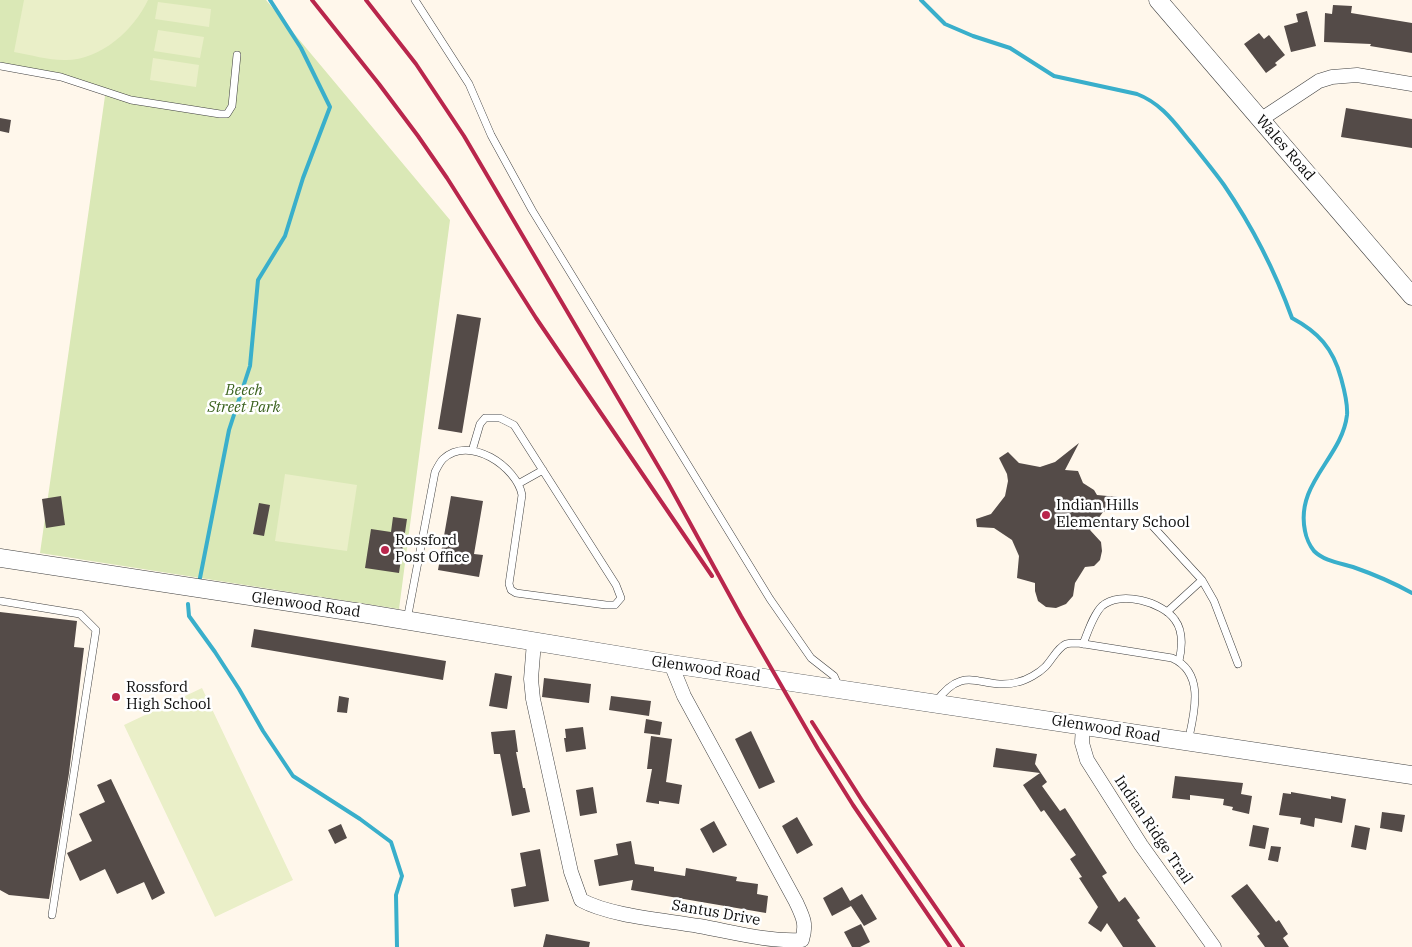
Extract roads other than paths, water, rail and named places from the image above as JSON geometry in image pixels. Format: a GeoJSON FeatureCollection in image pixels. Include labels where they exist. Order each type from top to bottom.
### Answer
{"type":"FeatureCollection","features":[{"type":"Feature","properties":{"kind":"street","name":"Wales Road"},"geometry":{"type":"LineString","coordinates":[[1158,0],[1412,296]]}},
{"type":"Feature","properties":{"kind":"street"},"geometry":{"type":"LineString","coordinates":[[1260,120],[1319,81],[1357,75],[1412,84]]}},
{"type":"Feature","properties":{"kind":"street","name":"Glenwood Road"},"geometry":{"type":"LineString","coordinates":[[0,558],[672,664],[1412,776]]}},
{"type":"Feature","properties":{"kind":"street","name":"Santus Drive"},"geometry":{"type":"LineString","coordinates":[[534,642],[531,679],[533,699],[571,872],[580,900],[592,906],[622,913],[772,939],[802,940],[806,929],[796,902],[684,696],[672,664]]}},
{"type":"Feature","properties":{"kind":"street","name":"Indian Ridge Trail"},"geometry":{"type":"LineString","coordinates":[[1083,725],[1082,743],[1091,766],[1141,845],[1214,947]]}},
{"type":"Feature","properties":{"kind":"lane"},"geometry":{"type":"LineString","coordinates":[[415,0],[469,84],[491,135],[532,210],[765,590],[811,658],[834,676],[841,690]]}},
{"type":"Feature","properties":{"kind":"lane"},"geometry":{"type":"LineString","coordinates":[[0,66],[61,77],[132,100],[227,114],[232,106],[237,55]]}},
{"type":"Feature","properties":{"kind":"lane"},"geometry":{"type":"LineString","coordinates":[[407,621],[434,472],[444,458],[456,452],[472,451],[486,454],[504,467],[521,486],[522,495],[509,584],[512,590],[516,593],[615,605],[621,598],[616,585],[514,425],[500,418],[485,418],[480,424],[472,451]]}},
{"type":"Feature","properties":{"kind":"lane"},"geometry":{"type":"LineString","coordinates":[[518,484],[543,470]]}},
{"type":"Feature","properties":{"kind":"lane"},"geometry":{"type":"LineString","coordinates":[[1147,520],[1202,580],[1214,601],[1238,664]]}},
{"type":"Feature","properties":{"kind":"lane"},"geometry":{"type":"LineString","coordinates":[[1167,612],[1202,580]]}},
{"type":"Feature","properties":{"kind":"lane"},"geometry":{"type":"LineString","coordinates":[[1083,644],[1100,608],[1110,600],[1135,598],[1167,612],[1176,620],[1182,643],[1179,661]]}},
{"type":"Feature","properties":{"kind":"lane"},"geometry":{"type":"LineString","coordinates":[[0,601],[80,614],[96,630],[52,915]]}},
{"type":"Feature","properties":{"kind":"lane"},"geometry":{"type":"LineString","coordinates":[[934,704],[944,690],[956,682],[971,679],[1000,683],[1019,682],[1045,667],[1060,649],[1067,644],[1083,644],[1172,658],[1182,663],[1190,675],[1196,696],[1188,742]]}},
{"type":"Feature","properties":{"kind":"waterway"},"geometry":{"type":"LineString","coordinates":[[200,578],[229,430],[250,366],[258,280],[285,236],[303,178],[330,107],[301,48],[270,0]]}},
{"type":"Feature","properties":{"kind":"waterway"},"geometry":{"type":"LineString","coordinates":[[921,0],[945,24],[973,36],[1010,48],[1054,76],[1137,94],[1146,98],[1162,109],[1181,130],[1220,180],[1244,216],[1270,266],[1292,318],[1317,335],[1329,350],[1338,367],[1346,401],[1347,415],[1337,445],[1313,485],[1307,499],[1304,514],[1306,536],[1314,551],[1322,557],[1391,582],[1412,593]]}},
{"type":"Feature","properties":{"kind":"waterway"},"geometry":{"type":"LineString","coordinates":[[188,604],[189,616],[215,652],[293,776],[360,819],[391,842],[402,876],[396,895],[397,947]]}},
{"type":"Feature","properties":{"kind":"railway"},"geometry":{"type":"LineString","coordinates":[[312,0],[418,136],[536,318],[712,576]]}},
{"type":"Feature","properties":{"kind":"railway"},"geometry":{"type":"LineString","coordinates":[[366,0],[416,64],[464,136],[668,483],[741,616],[818,749],[853,805],[950,947]]}},
{"type":"Feature","properties":{"kind":"railway"},"geometry":{"type":"LineString","coordinates":[[812,722],[863,802],[963,947]]}},
{"type":"Feature","properties":{"kind":"place","name":"Indian Hills Elementary School"},"geometry":{"type":"Point","coordinates":[1046,515]}},
{"type":"Feature","properties":{"kind":"place","name":"Rossford Post Office"},"geometry":{"type":"Point","coordinates":[385,550]}},
{"type":"Feature","properties":{"kind":"place","name":"Rossford High School"},"geometry":{"type":"Point","coordinates":[116,697]}},
{"type":"Feature","properties":{"kind":"park label","name":"Beech Street Park"},"geometry":{"type":"Point","coordinates":[244,400]}}]}
